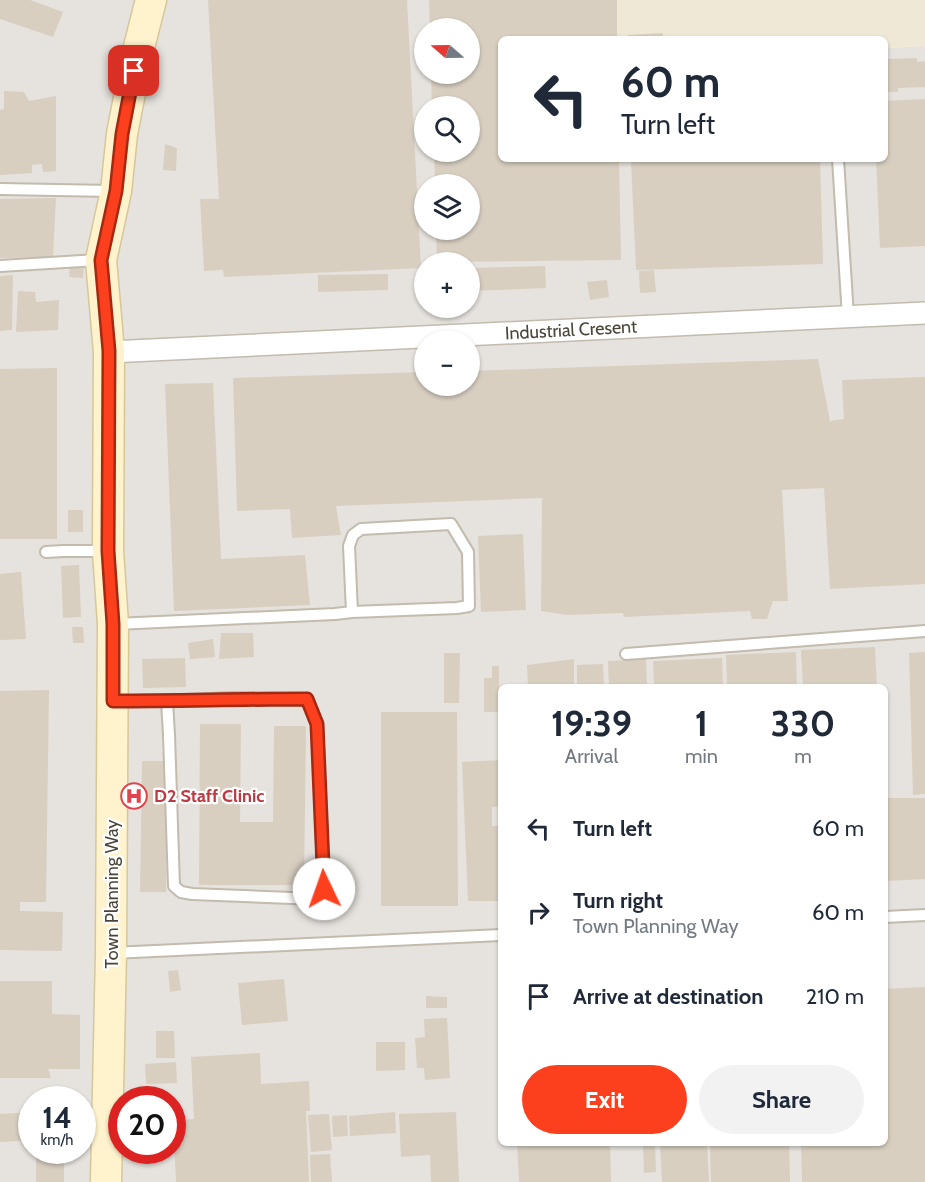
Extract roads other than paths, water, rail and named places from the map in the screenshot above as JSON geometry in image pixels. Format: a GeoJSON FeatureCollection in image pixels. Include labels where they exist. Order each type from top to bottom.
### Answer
{"type":"FeatureCollection","features":[{"type":"Feature","properties":{"kind":"main road","name":"Town Planning Way"},"geometry":{"type":"LineString","coordinates":[[106,1182],[111,953],[113,624],[108,551],[109,351],[101,260],[116,191],[122,134],[138,51],[151,0]]}},
{"type":"Feature","properties":{"kind":"street","name":"Industrial Cresent"},"geometry":{"type":"LineString","coordinates":[[109,351],[925,313]]}},
{"type":"Feature","properties":{"kind":"lane"},"geometry":{"type":"LineString","coordinates":[[838,162],[848,317]]}},
{"type":"Feature","properties":{"kind":"lane"},"geometry":{"type":"LineString","coordinates":[[0,189],[116,191]]}},
{"type":"Feature","properties":{"kind":"lane"},"geometry":{"type":"LineString","coordinates":[[0,266],[101,260]]}},
{"type":"Feature","properties":{"kind":"lane"},"geometry":{"type":"LineString","coordinates":[[113,624],[457,608],[469,606],[468,552],[451,524],[361,529],[353,535],[349,546],[352,612]]}},
{"type":"Feature","properties":{"kind":"lane"},"geometry":{"type":"LineString","coordinates":[[46,552],[108,551]]}},
{"type":"Feature","properties":{"kind":"lane"},"geometry":{"type":"LineString","coordinates":[[626,654],[925,631]]}},
{"type":"Feature","properties":{"kind":"lane"},"geometry":{"type":"LineString","coordinates":[[113,701],[307,699],[317,724],[324,889],[322,895],[315,898],[192,894],[181,892],[174,886],[166,701]]}},
{"type":"Feature","properties":{"kind":"lane"},"geometry":{"type":"LineString","coordinates":[[888,917],[925,915]]}},
{"type":"Feature","properties":{"kind":"lane"},"geometry":{"type":"LineString","coordinates":[[111,953],[498,935]]}},
{"type":"Feature","properties":{"kind":"place","name":"D2 Staff Clinic"},"geometry":{"type":"Point","coordinates":[134,796]}}]}
